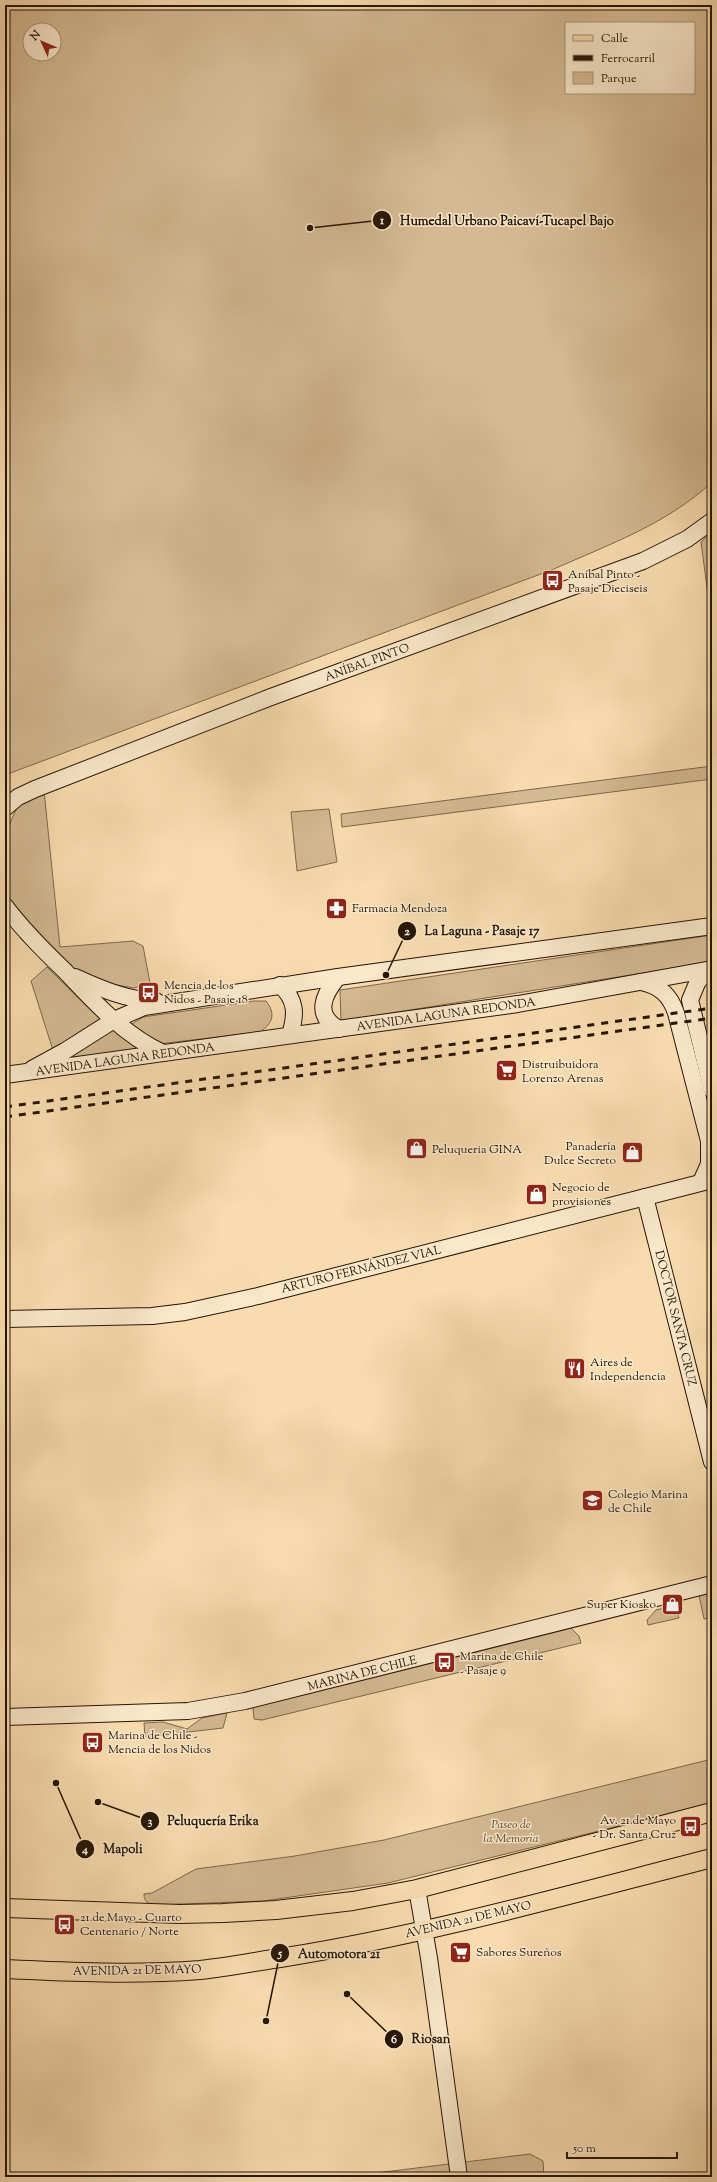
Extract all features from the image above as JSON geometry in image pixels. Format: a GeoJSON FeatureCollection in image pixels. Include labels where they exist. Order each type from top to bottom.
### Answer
{"type":"FeatureCollection","features":[{"type":"Feature","properties":{"kind":"main road"},"geometry":{"type":"LineString","coordinates":[[5,1908],[158,1913],[223,1913],[276,1910],[337,1903],[417,1889],[712,1812]]}},
{"type":"Feature","properties":{"kind":"main road","name":"AVENIDA 21 DE MAYO"},"geometry":{"type":"LineString","coordinates":[[5,1969],[114,1972],[202,1970],[335,1950],[424,1930],[712,1858]]}},
{"type":"Feature","properties":{"kind":"street","name":"ANÍBAL PINTO"},"geometry":{"type":"LineString","coordinates":[[5,808],[18,797],[35,789],[271,697],[643,560],[687,539],[712,521]]}},
{"type":"Feature","properties":{"kind":"street"},"geometry":{"type":"LineString","coordinates":[[5,906],[25,932],[114,1020],[133,1037],[163,1054]]}},
{"type":"Feature","properties":{"kind":"street","name":"AVENIDA LAGUNA REDONDA"},"geometry":{"type":"LineString","coordinates":[[25,1073],[65,1051],[114,1020],[144,1007],[171,1001],[712,926]]}},
{"type":"Feature","properties":{"kind":"street"},"geometry":{"type":"LineString","coordinates":[[711,969],[698,981],[690,1000],[712,1090]]}},
{"type":"Feature","properties":{"kind":"street","name":"AVENIDA LAGUNA REDONDA"},"geometry":{"type":"LineString","coordinates":[[25,1073],[518,1004],[711,969]]}},
{"type":"Feature","properties":{"kind":"street"},"geometry":{"type":"LineString","coordinates":[[65,971],[96,987],[122,996],[153,1001],[171,1001]]}},
{"type":"Feature","properties":{"kind":"street"},"geometry":{"type":"LineString","coordinates":[[338,977],[328,990],[323,1007],[329,1022],[339,1029]]}},
{"type":"Feature","properties":{"kind":"street"},"geometry":{"type":"LineString","coordinates":[[640,981],[664,992],[670,998],[676,1013],[709,1141],[709,1164],[706,1181]]}},
{"type":"Feature","properties":{"kind":"street"},"geometry":{"type":"LineString","coordinates":[[280,985],[290,996],[295,1009],[295,1016],[290,1036]]}},
{"type":"Feature","properties":{"kind":"street"},"geometry":{"type":"LineString","coordinates":[[5,1075],[25,1073]]}},
{"type":"Feature","properties":{"kind":"street","name":"ARTURO FERNÁNDEZ VIAL"},"geometry":{"type":"LineString","coordinates":[[5,1319],[127,1318],[185,1312],[258,1296],[706,1181]]}},
{"type":"Feature","properties":{"kind":"street","name":"DOCTOR SANTA CRUZ"},"geometry":{"type":"LineString","coordinates":[[645,1197],[712,1462]]}},
{"type":"Feature","properties":{"kind":"street","name":"MARINA DE CHILE"},"geometry":{"type":"LineString","coordinates":[[5,1717],[188,1711],[245,1701],[712,1584]]}},
{"type":"Feature","properties":{"kind":"street"},"geometry":{"type":"LineString","coordinates":[[417,1889],[459,2177]]}},
{"type":"Feature","properties":{"kind":"green space"},"geometry":{"type":"Polygon","coordinates":[[[5,5],[712,5],[712,482],[695,497],[676,510],[617,542],[554,569],[5,775],[5,5]]]}},
{"type":"Feature","properties":{"kind":"green space"},"geometry":{"type":"Polygon","coordinates":[[[712,532],[712,625],[701,542],[712,532]]]}},
{"type":"Feature","properties":{"kind":"green space"},"geometry":{"type":"Polygon","coordinates":[[[712,766],[712,779],[342,827],[341,814],[712,766]]]}},
{"type":"Feature","properties":{"kind":"green space"},"geometry":{"type":"Polygon","coordinates":[[[44,791],[60,947],[133,941],[143,946],[150,983],[134,988],[106,983],[44,961],[21,939],[5,912],[5,834],[19,803],[44,791]]]}},
{"type":"Feature","properties":{"kind":"green space"},"geometry":{"type":"Polygon","coordinates":[[[329,809],[337,862],[297,871],[291,812],[329,809]]]}},
{"type":"Feature","properties":{"kind":"green space"},"geometry":{"type":"Polygon","coordinates":[[[712,935],[712,962],[341,1021],[340,990],[712,935]]]}},
{"type":"Feature","properties":{"kind":"green space"},"geometry":{"type":"Polygon","coordinates":[[[47,967],[97,1016],[143,1051],[57,1063],[31,981],[47,967]]]}},
{"type":"Feature","properties":{"kind":"green space"},"geometry":{"type":"Polygon","coordinates":[[[254,1001],[266,1001],[272,1014],[272,1018],[268,1025],[260,1032],[150,1045],[129,1026],[143,1017],[254,1001]]]}},
{"type":"Feature","properties":{"kind":"green space"},"geometry":{"type":"Polygon","coordinates":[[[712,1592],[712,1617],[704,1619],[699,1595],[712,1592]]]}},
{"type":"Feature","properties":{"kind":"green space"},"geometry":{"type":"Polygon","coordinates":[[[676,1605],[679,1618],[648,1625],[647,1620],[656,1610],[676,1605]]]}},
{"type":"Feature","properties":{"kind":"green space"},"geometry":{"type":"Polygon","coordinates":[[[570,1627],[579,1636],[581,1643],[262,1720],[254,1719],[253,1707],[570,1627]]]}},
{"type":"Feature","properties":{"kind":"green space"},"geometry":{"type":"Polygon","coordinates":[[[227,1713],[223,1728],[145,1737],[144,1723],[163,1722],[187,1729],[202,1718],[227,1713]]]}},
{"type":"Feature","properties":{"kind":"green space","name":"Paseo de la Memoria"},"geometry":{"type":"Polygon","coordinates":[[[712,1759],[712,1803],[388,1883],[263,1901],[154,1905],[145,1900],[144,1894],[152,1893],[196,1869],[295,1856],[384,1840],[712,1759]]]}},
{"type":"Feature","properties":{"kind":"green space"},"geometry":{"type":"Polygon","coordinates":[[[530,2154],[543,2161],[544,2177],[372,2177],[376,2173],[530,2154]]]}},
{"type":"Feature","properties":{"kind":"railway"},"geometry":{"type":"LineString","coordinates":[[5,1107],[712,1008]]}},
{"type":"Feature","properties":{"kind":"railway"},"geometry":{"type":"LineString","coordinates":[[5,1117],[712,1018]]}},
{"type":"Feature","properties":{"kind":"place","name":"Humedal Urbano Paicaví-Tucapel Bajo"},"geometry":{"type":"Point","coordinates":[310,228]}},
{"type":"Feature","properties":{"kind":"place","name":"Aníbal Pinto - Pasaje Dieciseis"},"geometry":{"type":"Point","coordinates":[552,581]}},
{"type":"Feature","properties":{"kind":"place","name":"Farmacia Mendoza"},"geometry":{"type":"Point","coordinates":[336,908]}},
{"type":"Feature","properties":{"kind":"place","name":"La Laguna - Pasaje 17"},"geometry":{"type":"Point","coordinates":[386,975]}},
{"type":"Feature","properties":{"kind":"place","name":"Mencia de los Nidos - Pasaje 18"},"geometry":{"type":"Point","coordinates":[149,992]}},
{"type":"Feature","properties":{"kind":"place","name":"Distruibuidora Lorenzo Arenas"},"geometry":{"type":"Point","coordinates":[506,1071]}},
{"type":"Feature","properties":{"kind":"place","name":"Peluqueria GINA"},"geometry":{"type":"Point","coordinates":[417,1149]}},
{"type":"Feature","properties":{"kind":"place","name":"Panadería Dulce Secreto"},"geometry":{"type":"Point","coordinates":[632,1153]}},
{"type":"Feature","properties":{"kind":"place","name":"Negocio de provisiones"},"geometry":{"type":"Point","coordinates":[536,1194]}},
{"type":"Feature","properties":{"kind":"place","name":"Aires de Independencia"},"geometry":{"type":"Point","coordinates":[574,1369]}},
{"type":"Feature","properties":{"kind":"place","name":"Colegio Marina de Chile"},"geometry":{"type":"Point","coordinates":[592,1501]}},
{"type":"Feature","properties":{"kind":"place","name":"Super Kiosko"},"geometry":{"type":"Point","coordinates":[672,1604]}},
{"type":"Feature","properties":{"kind":"place","name":"Marina de Chile - Pasaje 9"},"geometry":{"type":"Point","coordinates":[445,1663]}},
{"type":"Feature","properties":{"kind":"place","name":"Marina de Chile - Mencia de los Nidos"},"geometry":{"type":"Point","coordinates":[93,1742]}},
{"type":"Feature","properties":{"kind":"place","name":"Mapoli"},"geometry":{"type":"Point","coordinates":[56,1783]}},
{"type":"Feature","properties":{"kind":"place","name":"Peluquería Erika"},"geometry":{"type":"Point","coordinates":[98,1802]}},
{"type":"Feature","properties":{"kind":"place","name":"Av. 21 de Mayo - Dr. Santa Cruz"},"geometry":{"type":"Point","coordinates":[691,1827]}},
{"type":"Feature","properties":{"kind":"place","name":"21 de Mayo - Cuarto Centenario / Norte"},"geometry":{"type":"Point","coordinates":[65,1924]}},
{"type":"Feature","properties":{"kind":"place","name":"Sabores Sureños"},"geometry":{"type":"Point","coordinates":[461,1952]}},
{"type":"Feature","properties":{"kind":"place","name":"Riosan"},"geometry":{"type":"Point","coordinates":[347,1994]}},
{"type":"Feature","properties":{"kind":"place","name":"Automotora 21"},"geometry":{"type":"Point","coordinates":[266,2021]}}]}
